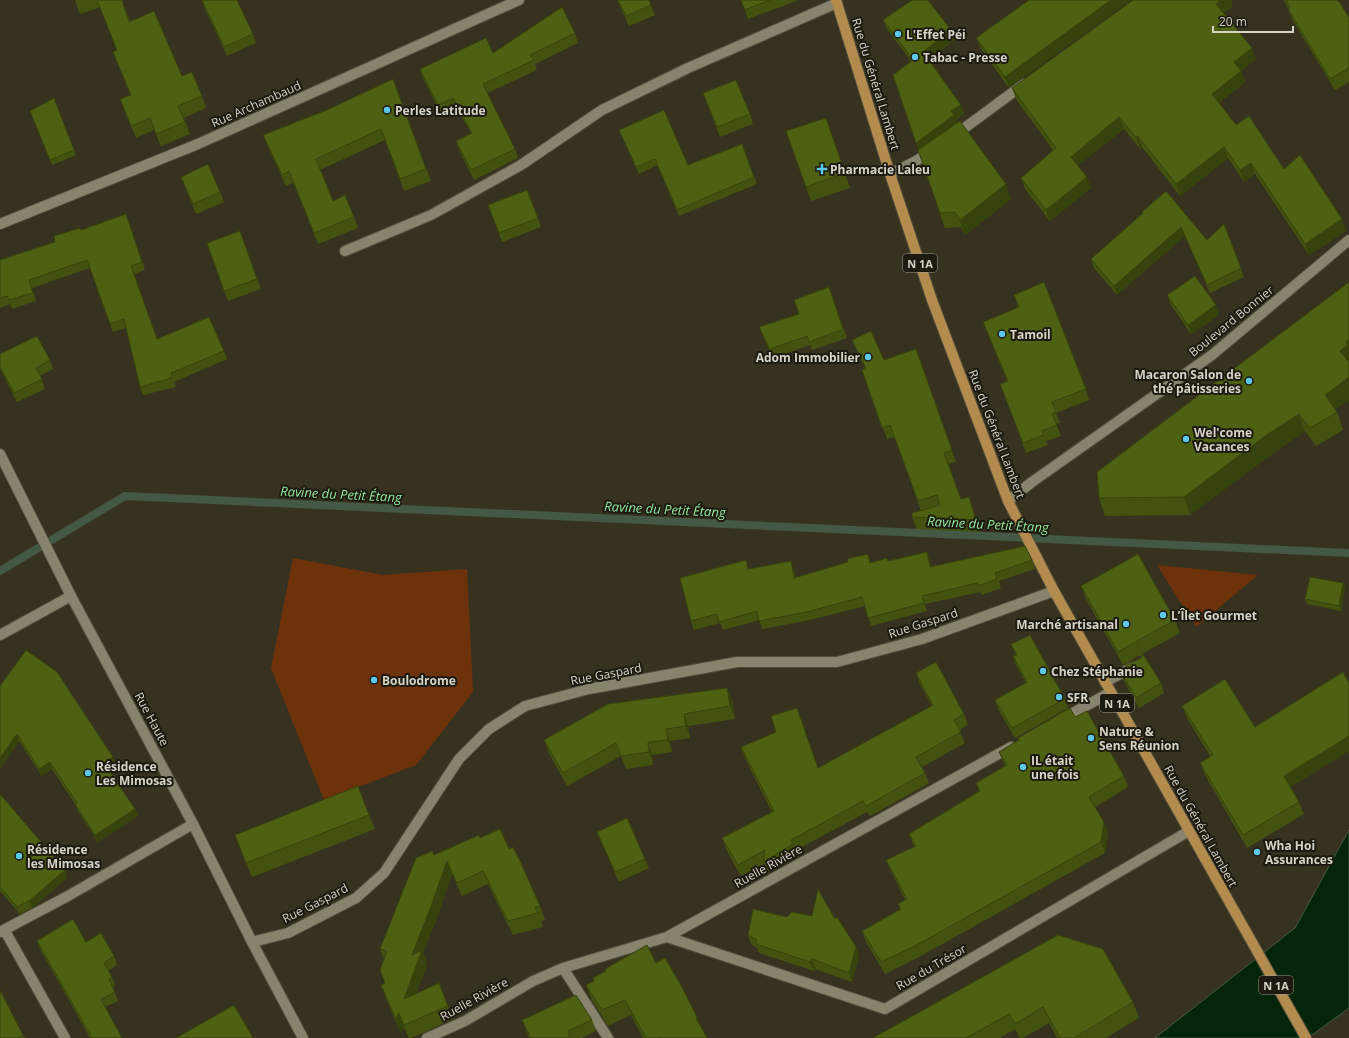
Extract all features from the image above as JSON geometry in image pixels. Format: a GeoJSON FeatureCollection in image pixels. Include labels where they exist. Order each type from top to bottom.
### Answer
{"type":"FeatureCollection","features":[{"type":"Feature","properties":{"kind":"main road","name":"Rue du Général Lambert"},"geometry":{"type":"LineString","coordinates":[[836,1],[890,174],[932,300],[1008,501],[1054,592],[1306,1038]]}},
{"type":"Feature","properties":{"kind":"street","name":"Rue Archambaud"},"geometry":{"type":"LineString","coordinates":[[0,224],[198,144],[519,0]]}},
{"type":"Feature","properties":{"kind":"street"},"geometry":{"type":"LineString","coordinates":[[345,251],[431,215],[521,164],[602,110],[688,68],[836,1]]}},
{"type":"Feature","properties":{"kind":"street"},"geometry":{"type":"LineString","coordinates":[[890,174],[914,162],[941,144],[1033,77]]}},
{"type":"Feature","properties":{"kind":"street","name":"Boulevard Bonnier"},"geometry":{"type":"LineString","coordinates":[[1008,501],[1032,482],[1212,355],[1349,240]]}},
{"type":"Feature","properties":{"kind":"street","name":"Rue Haute"},"geometry":{"type":"LineString","coordinates":[[0,454],[71,596],[193,824],[252,942],[304,1038]]}},
{"type":"Feature","properties":{"kind":"street","name":"Rue Gaspard"},"geometry":{"type":"LineString","coordinates":[[252,942],[288,933],[356,898],[362,893],[384,873],[459,759],[489,729],[525,706],[589,689],[737,662],[837,662],[922,639],[1054,592]]}},
{"type":"Feature","properties":{"kind":"street"},"geometry":{"type":"LineString","coordinates":[[0,635],[71,596]]}},
{"type":"Feature","properties":{"kind":"street"},"geometry":{"type":"LineString","coordinates":[[1106,682],[1141,662]]}},
{"type":"Feature","properties":{"kind":"street"},"geometry":{"type":"LineString","coordinates":[[1056,722],[1111,692]]}},
{"type":"Feature","properties":{"kind":"street","name":"Ruelle Rivière"},"geometry":{"type":"LineString","coordinates":[[427,1038],[465,1021],[533,980],[562,968],[667,937],[1021,742]]}},
{"type":"Feature","properties":{"kind":"street"},"geometry":{"type":"LineString","coordinates":[[65,1038],[3,932],[193,824]]}},
{"type":"Feature","properties":{"kind":"street","name":"Rue du Trésor"},"geometry":{"type":"LineString","coordinates":[[667,937],[885,1009],[1190,831]]}},
{"type":"Feature","properties":{"kind":"street"},"geometry":{"type":"LineString","coordinates":[[562,968],[608,1038]]}},
{"type":"Feature","properties":{"kind":"shaded area","name":"Boulodrome"},"geometry":{"type":"Polygon","coordinates":[[[293,558],[383,575],[467,569],[473,692],[416,765],[324,800],[271,668],[293,558]]]}},
{"type":"Feature","properties":{"kind":"shaded area"},"geometry":{"type":"Polygon","coordinates":[[[1157,565],[1258,575],[1196,627],[1157,565]]]}},
{"type":"Feature","properties":{"kind":"shaded area"},"geometry":{"type":"Polygon","coordinates":[[[1349,830],[1349,1008],[1308,1038],[1155,1038],[1295,928],[1349,830]]]}},
{"type":"Feature","properties":{"kind":"building"},"geometry":{"type":"Polygon","coordinates":[[[97,0],[122,0],[129,22],[154,11],[182,76],[192,72],[202,96],[178,106],[185,122],[156,134],[150,118],[131,126],[120,99],[131,95],[113,52],[117,50],[97,0]]]}},
{"type":"Feature","properties":{"kind":"building"},"geometry":{"type":"Polygon","coordinates":[[[202,0],[237,0],[253,34],[224,47],[202,0]]]}},
{"type":"Feature","properties":{"kind":"building"},"geometry":{"type":"Polygon","coordinates":[[[618,0],[649,0],[651,5],[626,16],[618,0]]]}},
{"type":"Feature","properties":{"kind":"building"},"geometry":{"type":"Polygon","coordinates":[[[741,0],[770,0],[745,10],[741,0]]]}},
{"type":"Feature","properties":{"kind":"building"},"geometry":{"type":"Polygon","coordinates":[[[912,0],[928,0],[951,30],[923,52],[961,105],[951,111],[954,115],[916,143],[893,75],[913,60],[883,20],[912,0]]]}},
{"type":"Feature","properties":{"kind":"building"},"geometry":{"type":"Polygon","coordinates":[[[1029,0],[1111,0],[1005,77],[976,38],[1029,0]]]}},
{"type":"Feature","properties":{"kind":"building"},"geometry":{"type":"Polygon","coordinates":[[[1133,0],[1221,0],[1216,4],[1252,48],[1234,62],[1241,71],[1212,94],[1236,125],[1249,116],[1284,169],[1300,155],[1342,219],[1305,244],[1251,163],[1240,170],[1224,147],[1176,184],[1138,136],[1136,137],[1119,117],[1071,157],[1087,177],[1046,210],[1021,178],[1056,148],[1012,88],[1133,0]]]}},
{"type":"Feature","properties":{"kind":"building"},"geometry":{"type":"Polygon","coordinates":[[[1286,0],[1337,0],[1340,3],[1349,18],[1349,68],[1330,79],[1288,9],[1290,8],[1286,0]]]}},
{"type":"Feature","properties":{"kind":"building"},"geometry":{"type":"Polygon","coordinates":[[[562,7],[575,33],[530,55],[534,60],[483,84],[515,149],[471,170],[456,141],[472,133],[453,98],[438,105],[420,69],[486,38],[493,53],[562,7]]]}},
{"type":"Feature","properties":{"kind":"building"},"geometry":{"type":"Polygon","coordinates":[[[393,79],[426,169],[400,179],[381,129],[316,159],[333,201],[345,195],[354,217],[314,233],[289,171],[282,175],[263,135],[327,110],[393,79]]]}},
{"type":"Feature","properties":{"kind":"building"},"geometry":{"type":"Polygon","coordinates":[[[736,80],[750,114],[717,127],[703,93],[736,80]]]}},
{"type":"Feature","properties":{"kind":"building"},"geometry":{"type":"Polygon","coordinates":[[[54,98],[74,150],[50,160],[30,111],[54,98]]]}},
{"type":"Feature","properties":{"kind":"building"},"geometry":{"type":"Polygon","coordinates":[[[664,110],[688,165],[742,144],[754,177],[677,210],[655,159],[636,167],[619,130],[664,110]]]}},
{"type":"Feature","properties":{"kind":"building"},"geometry":{"type":"Polygon","coordinates":[[[826,118],[845,173],[806,187],[786,131],[826,118]]]}},
{"type":"Feature","properties":{"kind":"building"},"geometry":{"type":"Polygon","coordinates":[[[960,121],[1006,184],[960,220],[955,212],[940,213],[918,150],[960,121]]]}},
{"type":"Feature","properties":{"kind":"building"},"geometry":{"type":"Polygon","coordinates":[[[208,164],[220,192],[193,204],[181,177],[208,164]]]}},
{"type":"Feature","properties":{"kind":"building"},"geometry":{"type":"Polygon","coordinates":[[[527,190],[538,218],[499,233],[488,205],[527,190]]]}},
{"type":"Feature","properties":{"kind":"building"},"geometry":{"type":"Polygon","coordinates":[[[1166,191],[1207,240],[1224,224],[1241,268],[1207,285],[1181,227],[1114,286],[1091,259],[1166,191]]]}},
{"type":"Feature","properties":{"kind":"building"},"geometry":{"type":"Polygon","coordinates":[[[126,214],[142,262],[131,266],[157,339],[209,317],[224,351],[171,373],[172,378],[140,387],[124,319],[110,324],[87,260],[29,280],[33,293],[9,300],[7,296],[0,298],[0,260],[55,242],[54,236],[80,228],[81,230],[126,214]]]}},
{"type":"Feature","properties":{"kind":"building"},"geometry":{"type":"Polygon","coordinates":[[[240,231],[257,279],[224,291],[207,243],[240,231]]]}},
{"type":"Feature","properties":{"kind":"building"},"geometry":{"type":"Polygon","coordinates":[[[1195,276],[1216,305],[1188,325],[1167,295],[1195,276]]]}},
{"type":"Feature","properties":{"kind":"building"},"geometry":{"type":"Polygon","coordinates":[[[1044,282],[1086,389],[1052,402],[1056,412],[1052,414],[1057,425],[1042,431],[1044,435],[1023,443],[1000,384],[1008,381],[983,322],[1019,307],[1014,295],[1044,282]]]}},
{"type":"Feature","properties":{"kind":"building"},"geometry":{"type":"Polygon","coordinates":[[[1349,282],[1349,340],[1346,342],[1348,345],[1340,351],[1349,362],[1349,377],[1325,395],[1337,412],[1310,428],[1299,414],[1265,436],[1184,497],[1099,498],[1097,472],[1349,282]]]}},
{"type":"Feature","properties":{"kind":"building"},"geometry":{"type":"Polygon","coordinates":[[[829,287],[843,329],[809,342],[807,336],[770,349],[759,327],[799,314],[794,300],[829,287]]]}},
{"type":"Feature","properties":{"kind":"building"},"geometry":{"type":"Polygon","coordinates":[[[871,331],[884,360],[916,349],[952,450],[944,453],[961,499],[969,497],[976,520],[912,517],[912,513],[940,505],[937,495],[918,501],[890,425],[882,428],[862,370],[866,368],[852,340],[871,331]]]}},
{"type":"Feature","properties":{"kind":"building"},"geometry":{"type":"Polygon","coordinates":[[[37,336],[50,360],[36,368],[42,379],[14,393],[0,367],[0,354],[37,336]]]}},
{"type":"Feature","properties":{"kind":"building"},"geometry":{"type":"Polygon","coordinates":[[[1025,546],[1032,560],[995,573],[997,579],[978,586],[977,583],[922,596],[924,603],[868,618],[862,597],[807,612],[759,621],[757,611],[719,622],[717,614],[691,621],[680,578],[746,560],[748,569],[791,561],[794,578],[848,562],[847,559],[868,554],[870,563],[887,558],[888,561],[927,552],[930,567],[1025,546]]]}},
{"type":"Feature","properties":{"kind":"building"},"geometry":{"type":"Polygon","coordinates":[[[1138,554],[1175,620],[1137,641],[1138,643],[1133,643],[1118,652],[1081,586],[1138,554]]]}},
{"type":"Feature","properties":{"kind":"building"},"geometry":{"type":"Polygon","coordinates":[[[1310,577],[1343,583],[1339,606],[1305,599],[1310,577]]]}},
{"type":"Feature","properties":{"kind":"building"},"geometry":{"type":"Polygon","coordinates":[[[1030,635],[1065,699],[1012,728],[995,700],[1027,682],[1013,656],[1017,655],[1011,644],[1030,635]]]}},
{"type":"Feature","properties":{"kind":"building"},"geometry":{"type":"Polygon","coordinates":[[[26,650],[57,672],[113,757],[104,763],[135,809],[95,835],[75,804],[77,803],[50,762],[39,769],[17,734],[0,758],[0,686],[26,650]]]}},
{"type":"Feature","properties":{"kind":"building"},"geometry":{"type":"Polygon","coordinates":[[[1143,654],[1161,683],[1136,698],[1120,671],[1126,668],[1125,666],[1141,658],[1143,654]]]}},
{"type":"Feature","properties":{"kind":"building"},"geometry":{"type":"Polygon","coordinates":[[[936,662],[964,714],[954,720],[961,732],[916,757],[925,773],[866,806],[863,801],[791,840],[793,844],[763,862],[765,850],[738,865],[722,838],[774,811],[741,747],[776,732],[771,716],[797,708],[818,768],[933,705],[916,673],[936,662]]]}},
{"type":"Feature","properties":{"kind":"building"},"geometry":{"type":"Polygon","coordinates":[[[1343,672],[1349,683],[1349,736],[1284,776],[1299,802],[1243,835],[1200,763],[1213,755],[1182,706],[1225,679],[1255,727],[1343,672]]]}},
{"type":"Feature","properties":{"kind":"building"},"geometry":{"type":"Polygon","coordinates":[[[727,688],[730,706],[684,714],[686,726],[666,729],[668,740],[648,742],[649,752],[621,756],[616,743],[563,773],[544,740],[608,704],[727,688]]]}},
{"type":"Feature","properties":{"kind":"building"},"geometry":{"type":"Polygon","coordinates":[[[1070,708],[1075,717],[1087,711],[1124,776],[1089,797],[1104,822],[1101,842],[915,946],[881,962],[862,931],[901,909],[898,904],[907,899],[886,860],[916,846],[909,834],[980,791],[976,783],[1007,765],[999,752],[1019,740],[1018,738],[1070,708]]]}},
{"type":"Feature","properties":{"kind":"building"},"geometry":{"type":"Polygon","coordinates":[[[358,786],[369,815],[246,863],[235,835],[358,786]]]}},
{"type":"Feature","properties":{"kind":"building","name":"Résidence les Mimosas"},"geometry":{"type":"Polygon","coordinates":[[[0,794],[65,870],[29,901],[17,907],[0,887],[0,794]]]}},
{"type":"Feature","properties":{"kind":"building"},"geometry":{"type":"Polygon","coordinates":[[[627,818],[645,859],[615,872],[597,832],[627,818]]]}},
{"type":"Feature","properties":{"kind":"building"},"geometry":{"type":"Polygon","coordinates":[[[500,829],[509,849],[513,847],[522,865],[540,906],[535,908],[538,913],[508,921],[483,871],[457,883],[447,861],[412,955],[422,950],[404,999],[439,983],[448,1006],[404,1025],[399,1013],[396,1019],[381,985],[385,983],[380,970],[387,951],[380,949],[416,858],[432,851],[434,855],[479,835],[480,838],[500,829]]]}},
{"type":"Feature","properties":{"kind":"building"},"geometry":{"type":"Polygon","coordinates":[[[818,889],[835,919],[837,917],[856,947],[849,973],[812,959],[810,962],[756,944],[757,940],[748,935],[753,909],[787,917],[792,912],[812,916],[818,889]]]}},
{"type":"Feature","properties":{"kind":"building"},"geometry":{"type":"Polygon","coordinates":[[[73,919],[86,942],[101,933],[114,956],[104,963],[112,977],[109,979],[115,992],[101,999],[122,1038],[92,1038],[37,941],[73,919]]]}},
{"type":"Feature","properties":{"kind":"building"},"geometry":{"type":"Polygon","coordinates":[[[1058,935],[1103,949],[1133,1002],[1074,1038],[1060,1038],[1043,1007],[1015,1024],[1009,1014],[966,1038],[873,1038],[1058,935]]]}},
{"type":"Feature","properties":{"kind":"building"},"geometry":{"type":"Polygon","coordinates":[[[647,945],[656,963],[665,958],[682,987],[707,1038],[646,1038],[625,1000],[602,1010],[586,985],[594,981],[593,978],[606,971],[605,969],[647,945]]]}},
{"type":"Feature","properties":{"kind":"building"},"geometry":{"type":"Polygon","coordinates":[[[0,990],[23,1035],[17,1038],[0,1038],[0,990]]]}},
{"type":"Feature","properties":{"kind":"building"},"geometry":{"type":"Polygon","coordinates":[[[576,995],[592,1020],[568,1031],[570,1037],[568,1038],[531,1038],[522,1020],[576,995]]]}},
{"type":"Feature","properties":{"kind":"building"},"geometry":{"type":"Polygon","coordinates":[[[234,1005],[253,1038],[176,1038],[234,1005]]]}},
{"type":"Feature","properties":{"kind":"waterway","name":"Ravine du Petit Étang"},"geometry":{"type":"LineString","coordinates":[[0,571],[125,496],[1349,553]]}},
{"type":"Feature","properties":{"kind":"place","name":"L'Effet Péi"},"geometry":{"type":"Point","coordinates":[898,34]}},
{"type":"Feature","properties":{"kind":"place","name":"Tabac - Presse"},"geometry":{"type":"Point","coordinates":[915,57]}},
{"type":"Feature","properties":{"kind":"place","name":"Perles Latitude"},"geometry":{"type":"Point","coordinates":[387,110]}},
{"type":"Feature","properties":{"kind":"place","name":"Pharmacie Laleu"},"geometry":{"type":"Point","coordinates":[822,169]}},
{"type":"Feature","properties":{"kind":"place","name":"Tamoil"},"geometry":{"type":"Point","coordinates":[1002,334]}},
{"type":"Feature","properties":{"kind":"place","name":"Adom Immobilier"},"geometry":{"type":"Point","coordinates":[868,357]}},
{"type":"Feature","properties":{"kind":"place","name":"Macaron Salon de thé pâtisseries"},"geometry":{"type":"Point","coordinates":[1249,381]}},
{"type":"Feature","properties":{"kind":"place","name":"Wel'come Vacances"},"geometry":{"type":"Point","coordinates":[1186,439]}},
{"type":"Feature","properties":{"kind":"place","name":"L’Îlet Gourmet"},"geometry":{"type":"Point","coordinates":[1163,615]}},
{"type":"Feature","properties":{"kind":"place","name":"Marché artisanal"},"geometry":{"type":"Point","coordinates":[1126,624]}},
{"type":"Feature","properties":{"kind":"place","name":"Chez Stéphanie"},"geometry":{"type":"Point","coordinates":[1043,671]}},
{"type":"Feature","properties":{"kind":"place","name":"Boulodrome"},"geometry":{"type":"Point","coordinates":[374,680]}},
{"type":"Feature","properties":{"kind":"place","name":"SFR"},"geometry":{"type":"Point","coordinates":[1059,697]}},
{"type":"Feature","properties":{"kind":"place","name":"Nature & Sens Réunion"},"geometry":{"type":"Point","coordinates":[1091,738]}},
{"type":"Feature","properties":{"kind":"place","name":"IL était une fois"},"geometry":{"type":"Point","coordinates":[1023,767]}},
{"type":"Feature","properties":{"kind":"place","name":"Résidence Les Mimosas"},"geometry":{"type":"Point","coordinates":[88,773]}},
{"type":"Feature","properties":{"kind":"place","name":"Wha Hoi Assurances"},"geometry":{"type":"Point","coordinates":[1257,852]}},
{"type":"Feature","properties":{"kind":"place","name":"Résidence les Mimosas"},"geometry":{"type":"Point","coordinates":[19,856]}}]}
